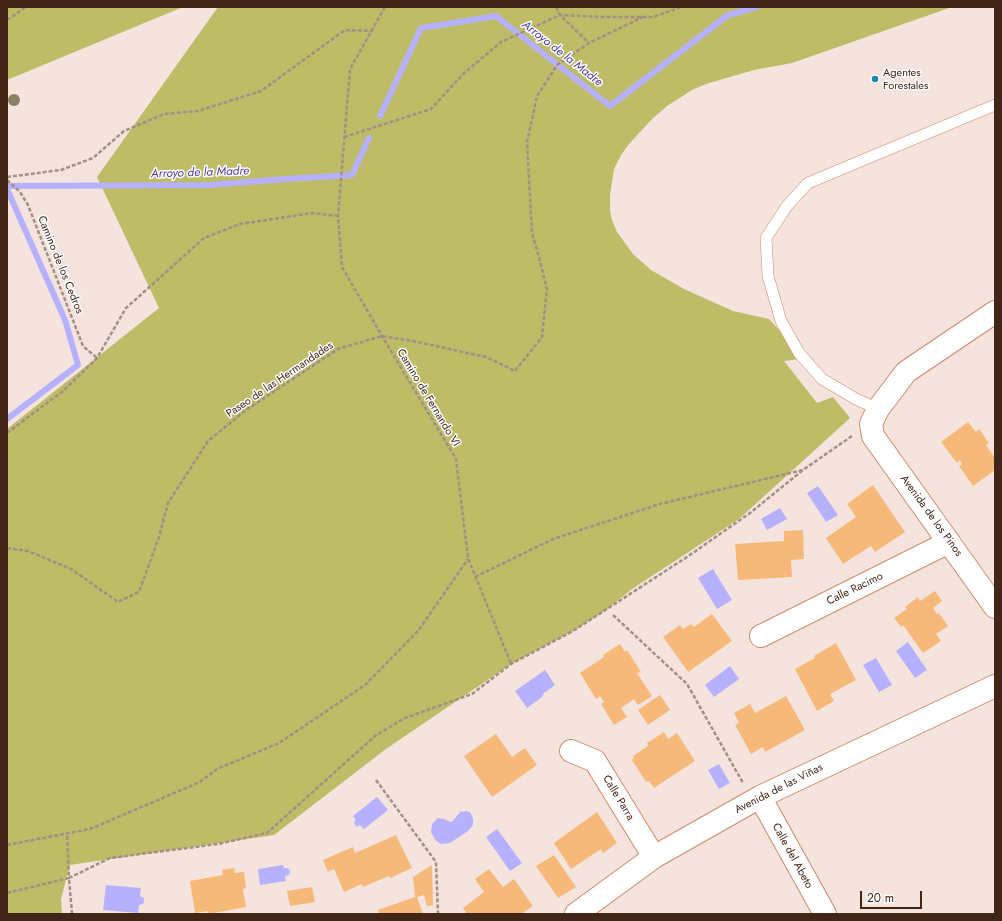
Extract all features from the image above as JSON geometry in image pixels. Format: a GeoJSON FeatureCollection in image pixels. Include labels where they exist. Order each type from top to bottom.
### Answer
{"type":"FeatureCollection","features":[{"type":"Feature","properties":{"kind":"street"},"geometry":{"type":"LineString","coordinates":[[875,417],[906,372],[995,312]]}},
{"type":"Feature","properties":{"kind":"street","name":"Avenida de los Pinos"},"geometry":{"type":"LineString","coordinates":[[875,417],[873,436],[995,607]]}},
{"type":"Feature","properties":{"kind":"street","name":"Calle Racimo"},"geometry":{"type":"LineString","coordinates":[[760,636],[949,542]]}},
{"type":"Feature","properties":{"kind":"street","name":"Avenida de las Viñas"},"geometry":{"type":"LineString","coordinates":[[576,914],[654,857],[752,791],[995,686]]}},
{"type":"Feature","properties":{"kind":"street","name":"Calle Parra"},"geometry":{"type":"LineString","coordinates":[[571,751],[595,761],[654,857]]}},
{"type":"Feature","properties":{"kind":"street","name":"Calle del Abeto"},"geometry":{"type":"LineString","coordinates":[[752,791],[825,914]]}},
{"type":"Feature","properties":{"kind":"lane"},"geometry":{"type":"LineString","coordinates":[[875,417],[856,399],[822,379],[799,353],[781,321],[768,276],[766,238],[787,206],[808,183],[995,105]]}},
{"type":"Feature","properties":{"kind":"path"},"geometry":{"type":"LineString","coordinates":[[7,20],[26,7]]}},
{"type":"Feature","properties":{"kind":"path","name":"Camino de Fernando VI"},"geometry":{"type":"LineString","coordinates":[[385,7],[350,69],[338,216],[342,267],[456,459],[468,558],[511,664]]}},
{"type":"Feature","properties":{"kind":"path"},"geometry":{"type":"LineString","coordinates":[[556,7],[560,15],[588,43]]}},
{"type":"Feature","properties":{"kind":"path"},"geometry":{"type":"LineString","coordinates":[[344,137],[430,109],[462,74],[501,42],[560,15],[653,17],[681,7]]}},
{"type":"Feature","properties":{"kind":"path"},"geometry":{"type":"LineString","coordinates":[[382,336],[413,341],[486,357],[515,372],[542,337],[547,289],[532,233],[527,142],[537,96],[558,64],[588,43],[643,17]]}},
{"type":"Feature","properties":{"kind":"path"},"geometry":{"type":"LineString","coordinates":[[7,177],[62,170],[93,158],[124,132],[164,114],[198,111],[261,91],[345,30],[372,31]]}},
{"type":"Feature","properties":{"kind":"path","name":"Camino de los Cedros"},"geometry":{"type":"LineString","coordinates":[[7,180],[20,192],[28,205],[83,346],[97,358]]}},
{"type":"Feature","properties":{"kind":"path"},"geometry":{"type":"LineString","coordinates":[[7,433],[62,391],[91,362],[97,358],[126,308],[204,238],[240,224],[312,213],[338,216]]}},
{"type":"Feature","properties":{"kind":"path","name":"Paseo de las Hermandades"},"geometry":{"type":"LineString","coordinates":[[7,548],[28,551],[71,569],[118,602],[139,592],[160,537],[168,503],[208,441],[246,410],[338,349],[382,336]]}},
{"type":"Feature","properties":{"kind":"path"},"geometry":{"type":"LineString","coordinates":[[7,893],[69,878],[110,858],[218,844],[267,833],[375,736],[405,718],[472,694],[511,664],[573,631],[687,557],[750,513],[802,470],[849,438]]}},
{"type":"Feature","properties":{"kind":"path"},"geometry":{"type":"LineString","coordinates":[[476,577],[560,537],[660,504],[802,470]]}},
{"type":"Feature","properties":{"kind":"path"},"geometry":{"type":"LineString","coordinates":[[7,845],[90,829],[193,786],[217,769],[279,743],[365,685],[418,631],[468,558]]}},
{"type":"Feature","properties":{"kind":"path"},"geometry":{"type":"LineString","coordinates":[[613,615],[686,684],[752,791]]}},
{"type":"Feature","properties":{"kind":"path"},"geometry":{"type":"LineString","coordinates":[[376,780],[436,862],[438,914]]}},
{"type":"Feature","properties":{"kind":"path"},"geometry":{"type":"LineString","coordinates":[[67,834],[72,914]]}},
{"type":"Feature","properties":{"kind":"shaded area"},"geometry":{"type":"Polygon","coordinates":[[[7,7],[183,7],[7,80],[7,7]]]}},
{"type":"Feature","properties":{"kind":"shaded area"},"geometry":{"type":"Polygon","coordinates":[[[218,7],[952,7],[792,63],[754,70],[706,84],[692,90],[667,106],[652,119],[629,144],[621,155],[614,169],[610,195],[610,211],[612,220],[617,232],[633,254],[651,270],[684,289],[733,311],[769,319],[782,333],[800,359],[784,361],[817,403],[833,397],[850,418],[739,519],[632,589],[606,610],[573,631],[511,664],[386,749],[274,835],[70,865],[61,899],[62,914],[7,914],[7,429],[159,308],[97,177],[218,7]]]}},
{"type":"Feature","properties":{"kind":"shaded area"},"geometry":{"type":"Polygon","coordinates":[[[818,486],[838,515],[826,522],[807,493],[818,486]]]}},
{"type":"Feature","properties":{"kind":"shaded area"},"geometry":{"type":"Polygon","coordinates":[[[780,508],[787,519],[767,530],[761,519],[780,508]]]}},
{"type":"Feature","properties":{"kind":"shaded area"},"geometry":{"type":"Polygon","coordinates":[[[713,569],[732,600],[717,609],[698,578],[713,569]]]}},
{"type":"Feature","properties":{"kind":"shaded area"},"geometry":{"type":"Polygon","coordinates":[[[908,642],[927,670],[915,678],[896,651],[908,642]]]}},
{"type":"Feature","properties":{"kind":"shaded area"},"geometry":{"type":"Polygon","coordinates":[[[876,658],[892,685],[879,692],[863,665],[876,658]]]}},
{"type":"Feature","properties":{"kind":"shaded area"},"geometry":{"type":"Polygon","coordinates":[[[730,666],[739,679],[714,697],[705,685],[730,666]]]}},
{"type":"Feature","properties":{"kind":"shaded area"},"geometry":{"type":"Polygon","coordinates":[[[545,670],[555,685],[527,708],[515,691],[545,670]]]}},
{"type":"Feature","properties":{"kind":"shaded area"},"geometry":{"type":"Polygon","coordinates":[[[719,764],[730,783],[719,789],[708,770],[719,764]]]}},
{"type":"Feature","properties":{"kind":"shaded area"},"geometry":{"type":"Polygon","coordinates":[[[377,797],[388,810],[364,829],[360,825],[356,827],[354,822],[356,820],[353,816],[377,797]]]}},
{"type":"Feature","properties":{"kind":"shaded area"},"geometry":{"type":"Polygon","coordinates":[[[460,812],[470,812],[473,818],[473,825],[468,831],[450,843],[441,844],[435,840],[431,832],[432,824],[438,818],[450,822],[453,821],[460,812]]]}},
{"type":"Feature","properties":{"kind":"shaded area"},"geometry":{"type":"Polygon","coordinates":[[[497,829],[522,863],[510,871],[486,837],[497,829]]]}},
{"type":"Feature","properties":{"kind":"shaded area"},"geometry":{"type":"Polygon","coordinates":[[[283,865],[284,868],[289,869],[290,872],[289,875],[285,876],[286,881],[260,885],[258,869],[283,865]]]}},
{"type":"Feature","properties":{"kind":"shaded area"},"geometry":{"type":"Polygon","coordinates":[[[106,885],[141,888],[140,896],[144,898],[144,901],[143,904],[139,905],[138,913],[103,910],[106,885]]]}},
{"type":"Feature","properties":{"kind":"building"},"geometry":{"type":"Polygon","coordinates":[[[968,422],[976,432],[979,429],[989,443],[986,445],[995,458],[995,470],[973,486],[959,466],[962,464],[960,460],[957,463],[941,442],[968,422]]]}},
{"type":"Feature","properties":{"kind":"building"},"geometry":{"type":"Polygon","coordinates":[[[873,485],[905,532],[875,552],[871,546],[843,564],[826,538],[856,517],[847,504],[873,485]]]}},
{"type":"Feature","properties":{"kind":"building"},"geometry":{"type":"Polygon","coordinates":[[[803,530],[804,559],[791,560],[792,577],[738,580],[735,544],[784,541],[784,531],[803,530]]]}},
{"type":"Feature","properties":{"kind":"building"},"geometry":{"type":"Polygon","coordinates":[[[935,591],[942,601],[933,608],[937,614],[939,613],[948,626],[936,634],[941,641],[923,653],[903,625],[901,627],[894,618],[907,609],[905,607],[918,597],[920,601],[935,591]]]}},
{"type":"Feature","properties":{"kind":"building"},"geometry":{"type":"Polygon","coordinates":[[[712,614],[732,641],[688,672],[663,637],[680,625],[683,629],[691,624],[694,627],[712,614]]]}},
{"type":"Feature","properties":{"kind":"building"},"geometry":{"type":"Polygon","coordinates":[[[836,643],[856,680],[830,694],[834,701],[817,711],[795,669],[815,658],[814,656],[836,643]]]}},
{"type":"Feature","properties":{"kind":"building"},"geometry":{"type":"Polygon","coordinates":[[[620,644],[625,652],[627,650],[641,672],[637,673],[652,696],[638,705],[634,699],[621,708],[627,717],[614,725],[601,704],[604,702],[600,696],[596,699],[580,673],[620,644]]]}},
{"type":"Feature","properties":{"kind":"building"},"geometry":{"type":"Polygon","coordinates":[[[660,695],[670,710],[648,725],[638,710],[660,695]]]}},
{"type":"Feature","properties":{"kind":"building"},"geometry":{"type":"Polygon","coordinates":[[[786,696],[805,730],[765,752],[763,747],[751,754],[735,725],[739,723],[734,713],[750,704],[755,713],[786,696]]]}},
{"type":"Feature","properties":{"kind":"building"},"geometry":{"type":"Polygon","coordinates":[[[664,732],[668,739],[677,733],[695,761],[654,788],[649,781],[646,782],[632,760],[634,758],[633,756],[648,746],[647,743],[664,732]]]}},
{"type":"Feature","properties":{"kind":"building"},"geometry":{"type":"Polygon","coordinates":[[[496,734],[512,757],[525,748],[537,765],[492,797],[464,756],[496,734]]]}},
{"type":"Feature","properties":{"kind":"building"},"geometry":{"type":"Polygon","coordinates":[[[597,812],[617,843],[603,853],[601,849],[571,869],[554,843],[597,812]]]}},
{"type":"Feature","properties":{"kind":"building"},"geometry":{"type":"Polygon","coordinates":[[[396,835],[412,868],[390,878],[389,876],[363,887],[362,884],[344,892],[334,869],[328,872],[323,860],[353,847],[355,853],[396,835]]]}},
{"type":"Feature","properties":{"kind":"building"},"geometry":{"type":"Polygon","coordinates":[[[554,855],[576,887],[558,898],[536,866],[554,855]]]}},
{"type":"Feature","properties":{"kind":"building"},"geometry":{"type":"Polygon","coordinates":[[[432,865],[433,905],[427,906],[424,895],[417,897],[423,914],[379,914],[378,910],[415,897],[413,877],[432,865]]]}},
{"type":"Feature","properties":{"kind":"building"},"geometry":{"type":"Polygon","coordinates":[[[234,868],[235,873],[244,872],[246,888],[243,889],[246,907],[208,914],[208,911],[195,913],[190,881],[223,875],[222,870],[234,868]]]}},
{"type":"Feature","properties":{"kind":"building"},"geometry":{"type":"Polygon","coordinates":[[[489,869],[503,887],[514,879],[533,906],[521,914],[467,914],[463,908],[484,892],[475,879],[489,869]]]}},
{"type":"Feature","properties":{"kind":"building"},"geometry":{"type":"Polygon","coordinates":[[[312,887],[315,902],[290,906],[287,891],[312,887]]]}},
{"type":"Feature","properties":{"kind":"waterway","name":"Arroyo de la Madre"},"geometry":{"type":"LineString","coordinates":[[380,116],[421,28],[496,16],[610,106],[728,15],[757,7]]}},
{"type":"Feature","properties":{"kind":"waterway","name":"Arroyo de la Madre"},"geometry":{"type":"LineString","coordinates":[[7,186],[210,185],[352,175],[369,138]]}},
{"type":"Feature","properties":{"kind":"waterway"},"geometry":{"type":"LineString","coordinates":[[7,189],[65,320],[78,365],[7,419]]}},
{"type":"Feature","properties":{"kind":"place","name":"Agentes Forestales"},"geometry":{"type":"Point","coordinates":[875,79]}}]}
